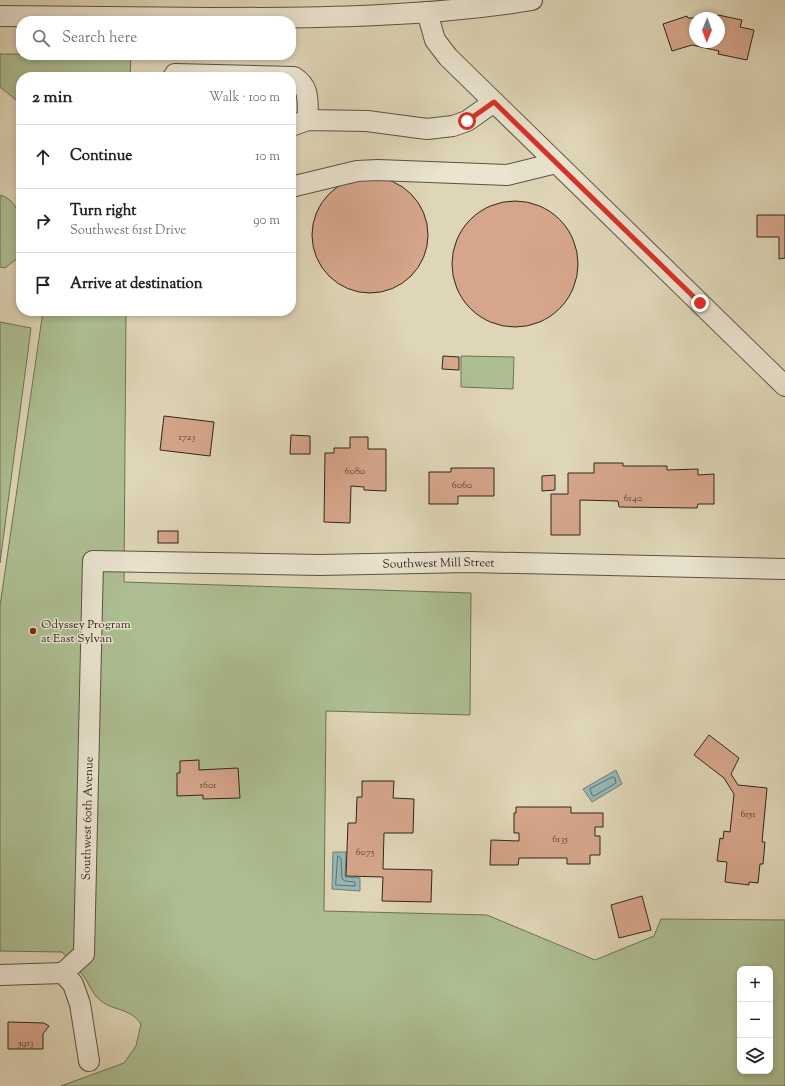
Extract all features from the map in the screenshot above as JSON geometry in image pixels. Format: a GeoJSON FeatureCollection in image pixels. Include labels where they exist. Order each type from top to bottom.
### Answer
{"type":"FeatureCollection","features":[{"type":"Feature","properties":{"kind":"street"},"geometry":{"type":"LineString","coordinates":[[296,17],[455,11],[532,0]]}},
{"type":"Feature","properties":{"kind":"street"},"geometry":{"type":"LineString","coordinates":[[427,12],[435,40],[448,57],[785,386]]}},
{"type":"Feature","properties":{"kind":"street"},"geometry":{"type":"LineString","coordinates":[[0,16],[16,16]]}},
{"type":"Feature","properties":{"kind":"street"},"geometry":{"type":"LineString","coordinates":[[296,78],[303,83],[307,91],[299,123],[367,121],[427,129],[453,126],[467,121],[494,102]]}},
{"type":"Feature","properties":{"kind":"street"},"geometry":{"type":"LineString","coordinates":[[296,185],[357,171],[378,170],[507,175],[556,163]]}},
{"type":"Feature","properties":{"kind":"street","name":"Southwest Mill Street"},"geometry":{"type":"LineString","coordinates":[[93,561],[320,565],[469,562],[785,568]]}},
{"type":"Feature","properties":{"kind":"street","name":"Southwest 60th Avenue"},"geometry":{"type":"LineString","coordinates":[[63,973],[84,954],[93,561]]}},
{"type":"Feature","properties":{"kind":"street"},"geometry":{"type":"LineString","coordinates":[[0,975],[63,973],[73,984],[80,1004],[89,1061]]}},
{"type":"Feature","properties":{"kind":"green space"},"geometry":{"type":"Polygon","coordinates":[[[0,54],[16,54],[16,60],[131,60],[130,72],[16,72],[16,100],[0,87],[0,54]]]}},
{"type":"Feature","properties":{"kind":"green space"},"geometry":{"type":"Polygon","coordinates":[[[0,195],[8,199],[16,208],[16,259],[5,268],[0,267],[0,195]]]}},
{"type":"Feature","properties":{"kind":"green space"},"geometry":{"type":"Polygon","coordinates":[[[42,316],[126,316],[124,582],[471,593],[470,715],[326,711],[324,911],[487,915],[595,960],[654,936],[661,919],[785,920],[785,1086],[61,1086],[124,1063],[136,1046],[141,1024],[127,1012],[111,1007],[98,999],[83,975],[62,952],[0,951],[0,606],[42,316]]]}},
{"type":"Feature","properties":{"kind":"green space"},"geometry":{"type":"Polygon","coordinates":[[[0,322],[31,328],[0,563],[0,322]]]}},
{"type":"Feature","properties":{"kind":"green space"},"geometry":{"type":"Polygon","coordinates":[[[461,356],[514,357],[513,389],[461,387],[461,356]]]}},
{"type":"Feature","properties":{"kind":"water"},"geometry":{"type":"Polygon","coordinates":[[[616,770],[622,784],[592,802],[583,789],[616,770]]]}},
{"type":"Feature","properties":{"kind":"water"},"geometry":{"type":"Polygon","coordinates":[[[333,852],[346,852],[345,877],[360,878],[360,891],[332,889],[333,852]]]}},
{"type":"Feature","properties":{"kind":"building"},"geometry":{"type":"Polygon","coordinates":[[[687,16],[689,46],[672,51],[663,24],[687,16]]]}},
{"type":"Feature","properties":{"kind":"building"},"geometry":{"type":"Polygon","coordinates":[[[725,16],[742,20],[740,27],[754,30],[747,60],[718,54],[719,51],[706,48],[725,48],[725,16]]]}},
{"type":"Feature","properties":{"kind":"building"},"geometry":{"type":"Polygon","coordinates":[[[370,177],[381,178],[392,182],[411,194],[423,213],[427,224],[427,246],[423,257],[411,276],[392,288],[381,292],[370,293],[359,292],[348,288],[329,276],[317,257],[313,246],[312,235],[313,224],[317,213],[329,194],[348,182],[359,178],[370,177]]]}},
{"type":"Feature","properties":{"kind":"building"},"geometry":{"type":"Polygon","coordinates":[[[521,201],[545,209],[555,215],[564,224],[573,240],[577,252],[577,276],[573,288],[564,304],[555,313],[539,322],[527,326],[509,327],[485,319],[475,313],[466,304],[457,288],[453,276],[452,258],[460,234],[466,224],[475,215],[491,206],[503,202],[521,201]]]}},
{"type":"Feature","properties":{"kind":"building"},"geometry":{"type":"Polygon","coordinates":[[[757,215],[785,215],[785,258],[779,259],[779,237],[757,237],[757,215]]]}},
{"type":"Feature","properties":{"kind":"building"},"geometry":{"type":"Polygon","coordinates":[[[443,356],[459,357],[459,370],[442,369],[443,356]]]}},
{"type":"Feature","properties":{"kind":"building"},"geometry":{"type":"Polygon","coordinates":[[[164,416],[214,422],[210,456],[160,450],[164,416]]]}},
{"type":"Feature","properties":{"kind":"building"},"geometry":{"type":"Polygon","coordinates":[[[291,435],[310,436],[310,454],[290,454],[291,435]]]}},
{"type":"Feature","properties":{"kind":"building"},"geometry":{"type":"Polygon","coordinates":[[[350,437],[368,437],[368,449],[386,449],[386,491],[364,490],[364,487],[351,486],[350,523],[324,522],[325,453],[334,453],[334,448],[350,448],[350,437]]]}},
{"type":"Feature","properties":{"kind":"building"},"geometry":{"type":"Polygon","coordinates":[[[594,463],[623,463],[623,466],[667,466],[667,470],[698,469],[698,475],[714,474],[714,504],[698,504],[697,508],[619,507],[618,501],[580,500],[580,535],[551,535],[551,494],[568,494],[568,473],[594,473],[594,463]]]}},
{"type":"Feature","properties":{"kind":"building"},"geometry":{"type":"Polygon","coordinates":[[[451,468],[494,468],[494,496],[458,496],[458,504],[429,504],[429,472],[451,472],[451,468]]]}},
{"type":"Feature","properties":{"kind":"building"},"geometry":{"type":"Polygon","coordinates":[[[555,475],[555,490],[542,491],[542,476],[555,475]]]}},
{"type":"Feature","properties":{"kind":"building"},"geometry":{"type":"Polygon","coordinates":[[[158,531],[178,531],[178,543],[158,543],[158,531]]]}},
{"type":"Feature","properties":{"kind":"building"},"geometry":{"type":"Polygon","coordinates":[[[709,735],[739,758],[731,774],[738,785],[767,788],[762,842],[765,842],[763,864],[760,864],[758,883],[749,882],[749,885],[725,882],[727,862],[717,861],[720,838],[723,839],[724,831],[730,832],[734,794],[724,778],[694,755],[709,735]]]}},
{"type":"Feature","properties":{"kind":"building"},"geometry":{"type":"Polygon","coordinates":[[[199,760],[199,770],[238,768],[240,798],[203,799],[203,795],[177,796],[177,773],[180,773],[180,761],[199,760]]]}},
{"type":"Feature","properties":{"kind":"building"},"geometry":{"type":"Polygon","coordinates":[[[362,781],[394,781],[393,798],[414,799],[413,833],[384,833],[383,869],[432,870],[431,902],[382,901],[383,877],[346,876],[348,823],[356,823],[357,797],[362,797],[362,781]]]}},
{"type":"Feature","properties":{"kind":"building"},"geometry":{"type":"Polygon","coordinates":[[[516,807],[571,807],[571,813],[603,813],[603,827],[595,827],[595,836],[600,836],[600,855],[590,855],[590,864],[567,864],[567,858],[519,858],[518,865],[490,865],[491,840],[519,841],[519,833],[514,833],[514,813],[516,813],[516,807]]]}},
{"type":"Feature","properties":{"kind":"building"},"geometry":{"type":"Polygon","coordinates":[[[642,896],[651,930],[619,938],[611,905],[642,896]]]}},
{"type":"Feature","properties":{"kind":"building"},"geometry":{"type":"Polygon","coordinates":[[[8,1022],[44,1023],[49,1026],[43,1034],[43,1049],[8,1049],[8,1022]]]}},
{"type":"Feature","properties":{"kind":"place","name":"Odyssey Program at East Sylvan"},"geometry":{"type":"Point","coordinates":[33,631]}},
{"type":"Feature","properties":{"kind":"route"},"geometry":{"type":"LineString","coordinates":[[467,121],[494,102],[700,303]]}}]}
